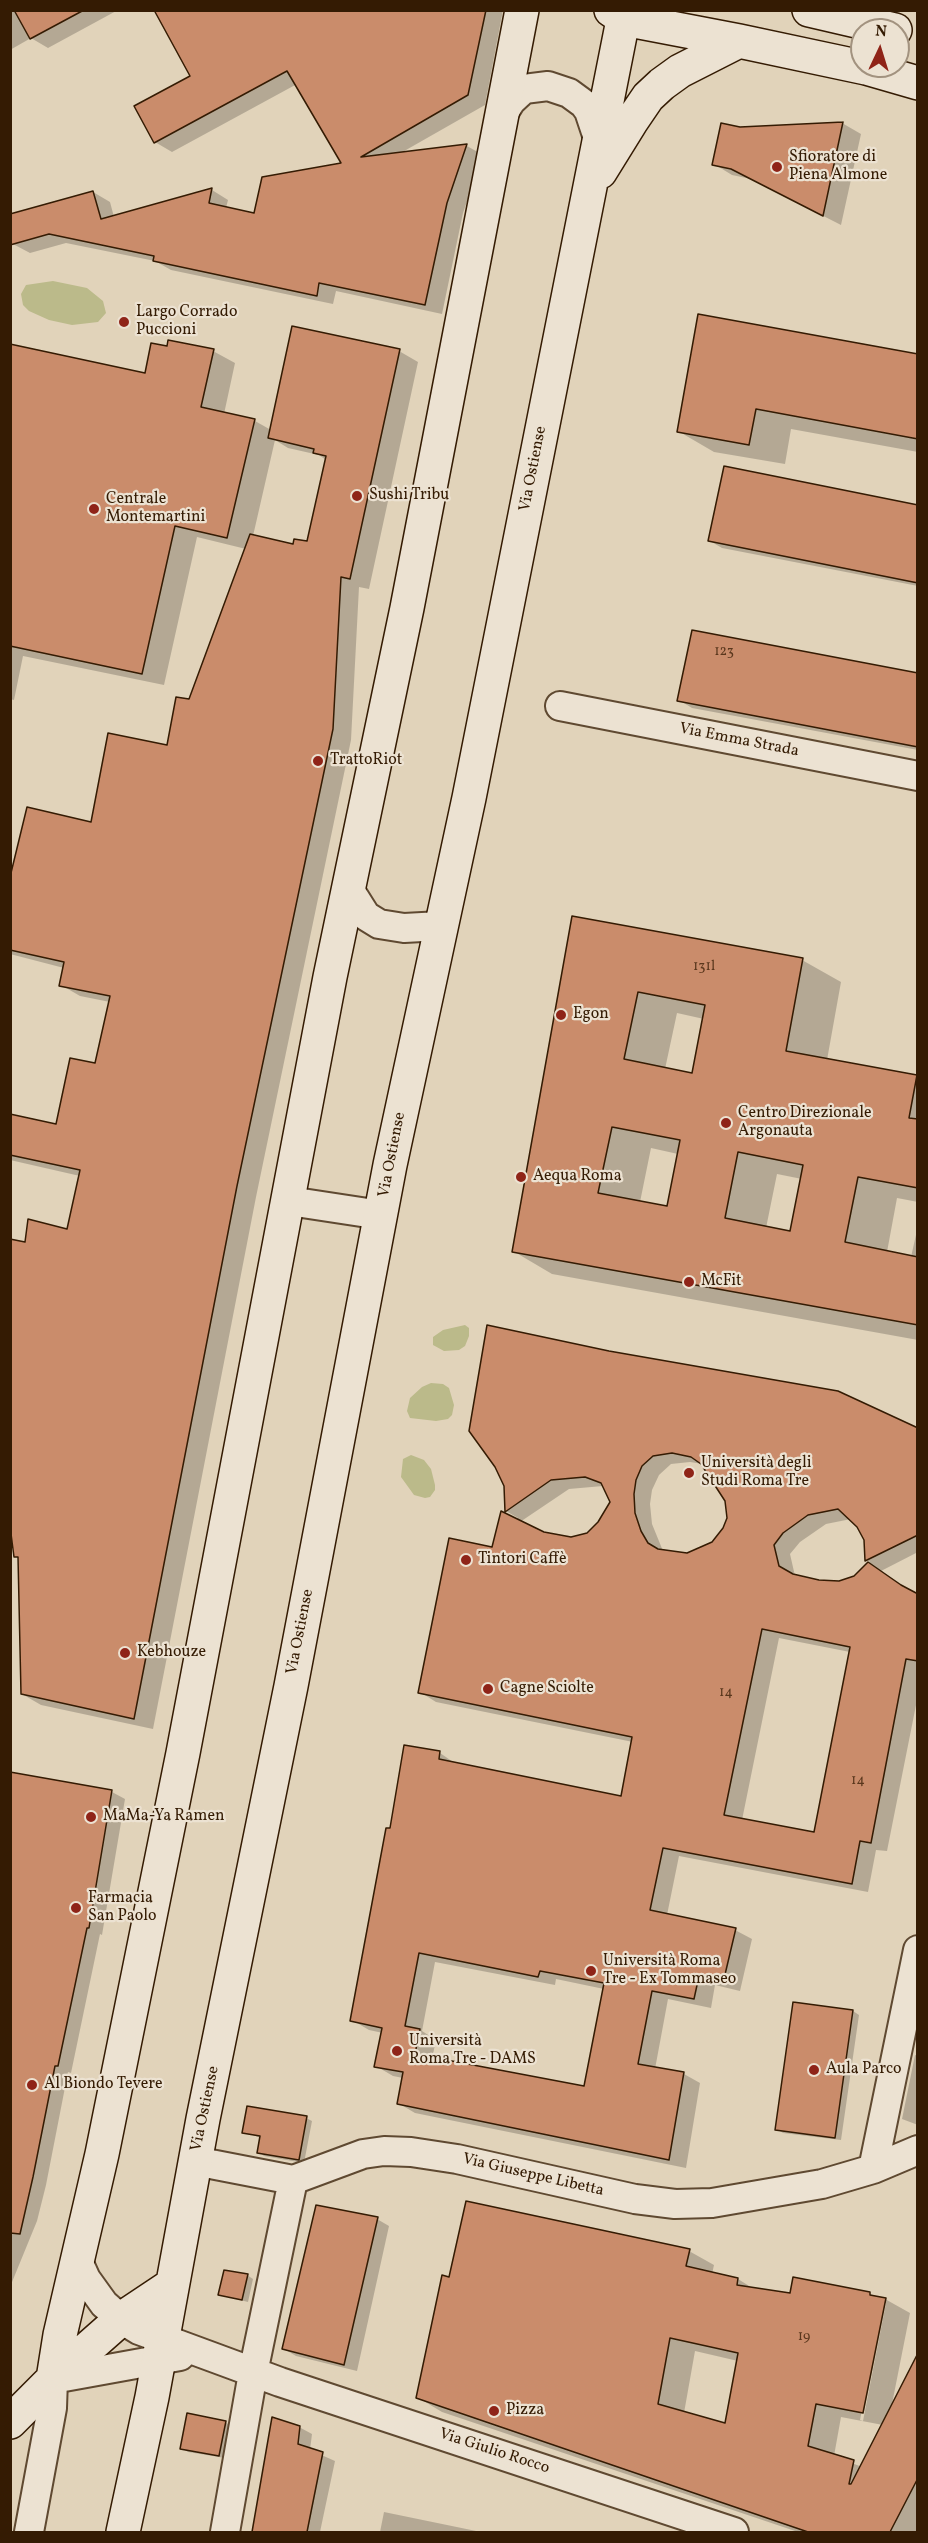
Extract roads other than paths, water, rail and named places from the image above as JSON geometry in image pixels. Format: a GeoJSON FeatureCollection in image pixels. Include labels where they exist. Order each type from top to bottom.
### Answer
{"type":"FeatureCollection","features":[{"type":"Feature","properties":{"kind":"main road"},"geometry":{"type":"LineString","coordinates":[[53,2379],[77,2259],[102,2154],[185,1742],[349,889],[407,608],[522,10]]}},
{"type":"Feature","properties":{"kind":"main road"},"geometry":{"type":"LineString","coordinates":[[808,10],[850,20]]}},
{"type":"Feature","properties":{"kind":"main road"},"geometry":{"type":"LineString","coordinates":[[620,13],[866,68],[918,82]]}},
{"type":"Feature","properties":{"kind":"main road","name":"Via Ostiense"},"geometry":{"type":"LineString","coordinates":[[123,2532],[291,1686],[381,1215],[512,588],[620,13]]}},
{"type":"Feature","properties":{"kind":"main road"},"geometry":{"type":"LineString","coordinates":[[588,193],[613,149],[648,97],[680,71],[739,41]]}},
{"type":"Feature","properties":{"kind":"main road"},"geometry":{"type":"LineString","coordinates":[[10,2422],[53,2379],[121,2319],[172,2285]]}},
{"type":"Feature","properties":{"kind":"street"},"geometry":{"type":"LineString","coordinates":[[500,119],[511,101],[524,89],[548,86],[569,93],[584,104],[590,111],[598,138]]}},
{"type":"Feature","properties":{"kind":"street","name":"Via Emma Strada"},"geometry":{"type":"LineString","coordinates":[[560,706],[918,776]]}},
{"type":"Feature","properties":{"kind":"street"},"geometry":{"type":"LineString","coordinates":[[349,889],[366,915],[379,924],[404,928],[441,926]]}},
{"type":"Feature","properties":{"kind":"street"},"geometry":{"type":"LineString","coordinates":[[289,1200],[381,1215]]}},
{"type":"Feature","properties":{"kind":"street"},"geometry":{"type":"LineString","coordinates":[[873,2169],[918,1950]]}},
{"type":"Feature","properties":{"kind":"street","name":"Via Giuseppe Libetta"},"geometry":{"type":"LineString","coordinates":[[293,2180],[354,2156],[395,2151],[457,2159],[635,2199],[675,2204],[698,2204],[822,2184],[873,2169],[918,2150]]}},
{"type":"Feature","properties":{"kind":"street"},"geometry":{"type":"LineString","coordinates":[[195,2161],[293,2180],[253,2373],[225,2532]]}},
{"type":"Feature","properties":{"kind":"street"},"geometry":{"type":"LineString","coordinates":[[77,2259],[94,2292],[121,2319],[139,2330],[160,2349]]}},
{"type":"Feature","properties":{"kind":"street"},"geometry":{"type":"LineString","coordinates":[[28,2532],[52,2408],[53,2379],[160,2349],[200,2352],[253,2373]]}},
{"type":"Feature","properties":{"kind":"street","name":"Via Giulio Rocco"},"geometry":{"type":"LineString","coordinates":[[253,2373],[734,2532]]}},
{"type":"Feature","properties":{"kind":"place","name":"Sfioratore di Piena Almone"},"geometry":{"type":"Point","coordinates":[777,167]}},
{"type":"Feature","properties":{"kind":"place","name":"Largo Corrado Puccioni"},"geometry":{"type":"Point","coordinates":[124,322]}},
{"type":"Feature","properties":{"kind":"place","name":"Sushi Tribu"},"geometry":{"type":"Point","coordinates":[357,496]}},
{"type":"Feature","properties":{"kind":"place","name":"Centrale Montemartini"},"geometry":{"type":"Point","coordinates":[94,509]}},
{"type":"Feature","properties":{"kind":"place","name":"TrattoRiot"},"geometry":{"type":"Point","coordinates":[318,761]}},
{"type":"Feature","properties":{"kind":"place","name":"Egon"},"geometry":{"type":"Point","coordinates":[561,1015]}},
{"type":"Feature","properties":{"kind":"place","name":"Centro Direzionale Argonauta"},"geometry":{"type":"Point","coordinates":[726,1123]}},
{"type":"Feature","properties":{"kind":"place","name":"Aequa Roma"},"geometry":{"type":"Point","coordinates":[521,1177]}},
{"type":"Feature","properties":{"kind":"place","name":"McFit"},"geometry":{"type":"Point","coordinates":[689,1282]}},
{"type":"Feature","properties":{"kind":"place","name":"Università degli Studi Roma Tre"},"geometry":{"type":"Point","coordinates":[689,1473]}},
{"type":"Feature","properties":{"kind":"place","name":"Tintori Caffè"},"geometry":{"type":"Point","coordinates":[466,1560]}},
{"type":"Feature","properties":{"kind":"place","name":"Kebhouze"},"geometry":{"type":"Point","coordinates":[125,1653]}},
{"type":"Feature","properties":{"kind":"place","name":"Cagne Sciolte"},"geometry":{"type":"Point","coordinates":[488,1689]}},
{"type":"Feature","properties":{"kind":"place","name":"MaMa-Ya Ramen"},"geometry":{"type":"Point","coordinates":[91,1817]}},
{"type":"Feature","properties":{"kind":"place","name":"Farmacia San Paolo"},"geometry":{"type":"Point","coordinates":[76,1908]}},
{"type":"Feature","properties":{"kind":"place","name":"Università Roma Tre - Ex Tommaseo"},"geometry":{"type":"Point","coordinates":[591,1971]}},
{"type":"Feature","properties":{"kind":"place","name":"Università Roma Tre - DAMS"},"geometry":{"type":"Point","coordinates":[397,2051]}},
{"type":"Feature","properties":{"kind":"place","name":"Aula Parco"},"geometry":{"type":"Point","coordinates":[814,2070]}},
{"type":"Feature","properties":{"kind":"place","name":"Al Biondo Tevere"},"geometry":{"type":"Point","coordinates":[32,2085]}},
{"type":"Feature","properties":{"kind":"place","name":"Pizza"},"geometry":{"type":"Point","coordinates":[494,2411]}}]}
